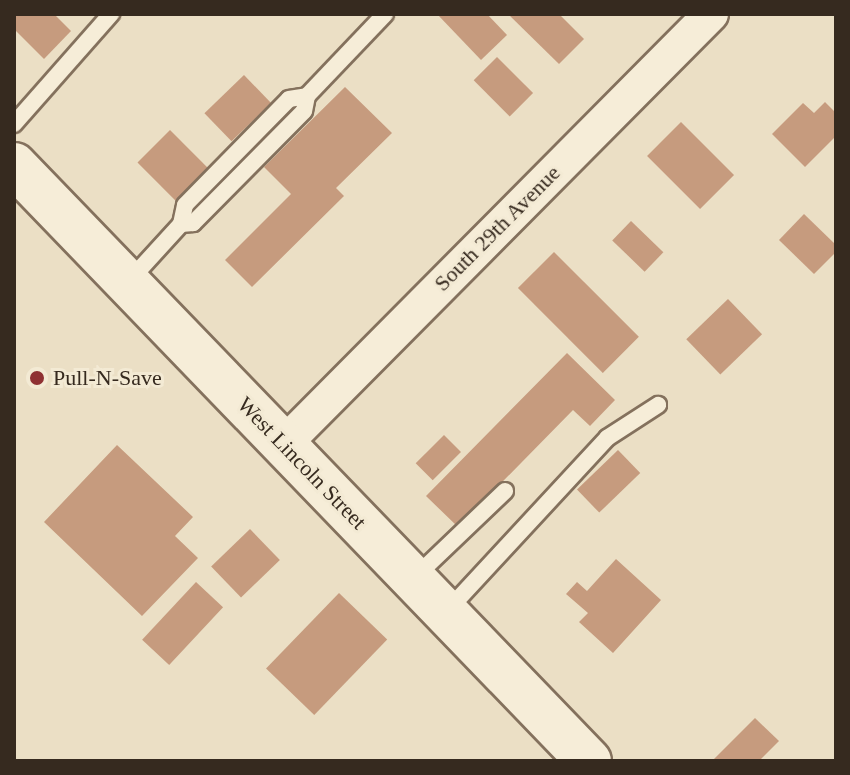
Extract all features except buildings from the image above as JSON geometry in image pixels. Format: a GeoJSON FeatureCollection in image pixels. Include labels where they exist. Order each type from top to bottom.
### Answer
{"type":"FeatureCollection","features":[{"type":"Feature","properties":{"kind":"street","name":"South 29th Avenue"},"geometry":{"type":"LineString","coordinates":[[284,444],[711,14]]}},
{"type":"Feature","properties":{"kind":"street","name":"West Lincoln Street"},"geometry":{"type":"LineString","coordinates":[[14,165],[589,761]]}},
{"type":"Feature","properties":{"kind":"lane"},"geometry":{"type":"LineString","coordinates":[[14,124],[111,14]]}},
{"type":"Feature","properties":{"kind":"lane"},"geometry":{"type":"LineString","coordinates":[[128,282],[181,224],[193,223],[304,111],[307,96],[385,14]]}},
{"type":"Feature","properties":{"kind":"lane"},"geometry":{"type":"LineString","coordinates":[[446,612],[607,438],[658,405]]}},
{"type":"Feature","properties":{"kind":"lane"},"geometry":{"type":"LineString","coordinates":[[413,579],[505,491]]}},
{"type":"Feature","properties":{"kind":"place","name":"Pull-N-Save"},"geometry":{"type":"Point","coordinates":[37,378]}}]}
